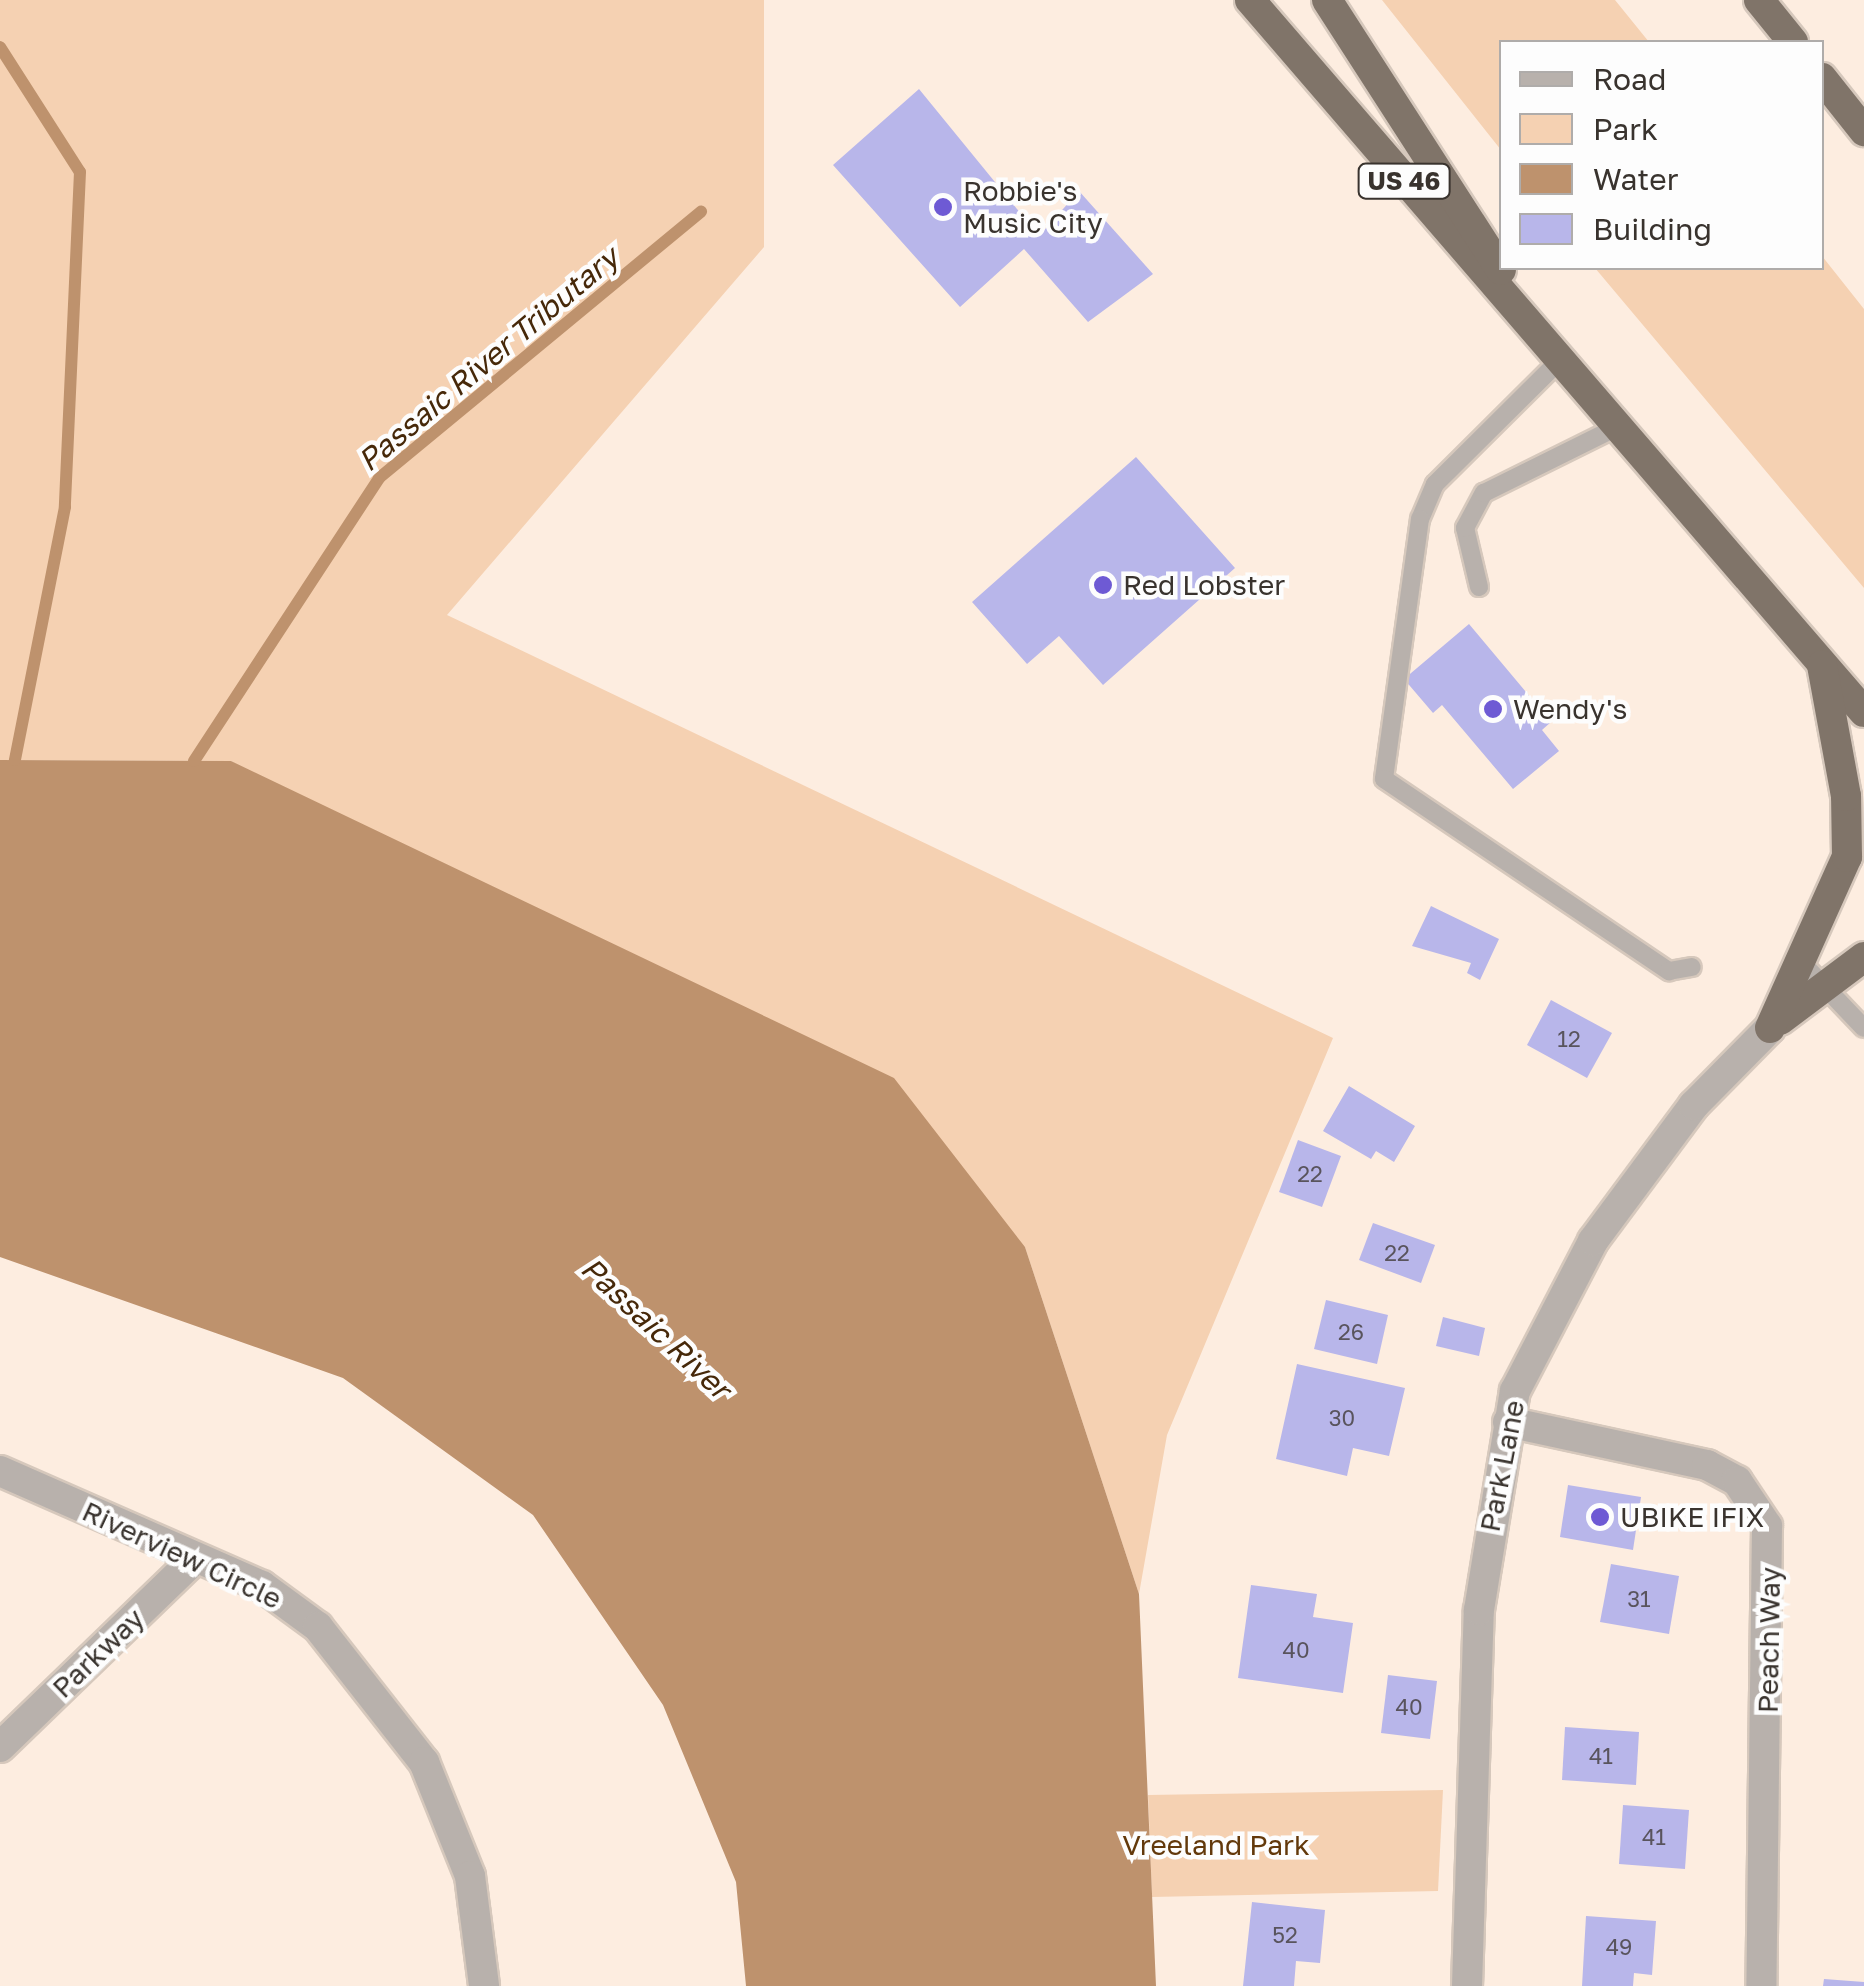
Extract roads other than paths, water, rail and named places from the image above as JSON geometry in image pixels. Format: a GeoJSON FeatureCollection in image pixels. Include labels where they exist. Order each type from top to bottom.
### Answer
{"type":"FeatureCollection","features":[{"type":"Feature","properties":{"kind":"highway","name":"US 46"},"geometry":{"type":"LineString","coordinates":[[1250,0],[1864,712]]}},
{"type":"Feature","properties":{"kind":"highway"},"geometry":{"type":"LineString","coordinates":[[1328,0],[1499,267]]}},
{"type":"Feature","properties":{"kind":"highway"},"geometry":{"type":"LineString","coordinates":[[1758,0],[1791,40]]}},
{"type":"Feature","properties":{"kind":"highway"},"geometry":{"type":"LineString","coordinates":[[1824,81],[1864,131]]}},
{"type":"Feature","properties":{"kind":"highway"},"geometry":{"type":"LineString","coordinates":[[1501,270],[1559,361]]}},
{"type":"Feature","properties":{"kind":"highway"},"geometry":{"type":"LineString","coordinates":[[1770,1028],[1803,964],[1847,857],[1846,796],[1821,663]]}},
{"type":"Feature","properties":{"kind":"highway"},"geometry":{"type":"LineString","coordinates":[[1770,1028],[1864,957]]}},
{"type":"Feature","properties":{"kind":"street","name":"Park Lane"},"geometry":{"type":"LineString","coordinates":[[1467,1986],[1478,1610],[1508,1422],[1550,1311],[1592,1241],[1694,1106],[1770,1028]]}},
{"type":"Feature","properties":{"kind":"street","name":"Peach Way"},"geometry":{"type":"LineString","coordinates":[[1508,1422],[1707,1465],[1737,1481],[1767,1526],[1761,1986]]}},
{"type":"Feature","properties":{"kind":"street","name":"Riverview Circle"},"geometry":{"type":"LineString","coordinates":[[0,1472],[262,1586],[318,1627],[424,1762],[470,1876],[484,1986]]}},
{"type":"Feature","properties":{"kind":"street","name":"Parkway"},"geometry":{"type":"LineString","coordinates":[[0,1747],[196,1558]]}},
{"type":"Feature","properties":{"kind":"lane"},"geometry":{"type":"LineString","coordinates":[[1559,361],[1435,484],[1420,519],[1384,779],[1669,971],[1692,967]]}},
{"type":"Feature","properties":{"kind":"lane"},"geometry":{"type":"LineString","coordinates":[[1479,587],[1466,528],[1484,492],[1617,427]]}},
{"type":"Feature","properties":{"kind":"lane"},"geometry":{"type":"LineString","coordinates":[[1803,964],[1864,1028]]}},
{"type":"Feature","properties":{"kind":"water","name":"Passaic River"},"geometry":{"type":"Polygon","coordinates":[[[0,760],[231,761],[894,1078],[1025,1247],[1139,1594],[1156,1986],[746,1986],[736,1882],[663,1705],[533,1515],[343,1378],[0,1257],[0,760]]]}},
{"type":"Feature","properties":{"kind":"waterway","name":"Passaic River Tributary"},"geometry":{"type":"LineString","coordinates":[[0,47],[80,172],[65,507],[15,760]]}},
{"type":"Feature","properties":{"kind":"waterway","name":"Passaic River Tributary"},"geometry":{"type":"LineString","coordinates":[[194,761],[379,478],[701,212]]}},
{"type":"Feature","properties":{"kind":"place","name":"Robbie's Music City"},"geometry":{"type":"Point","coordinates":[943,207]}},
{"type":"Feature","properties":{"kind":"place","name":"Red Lobster"},"geometry":{"type":"Point","coordinates":[1103,585]}},
{"type":"Feature","properties":{"kind":"place","name":"Wendy's"},"geometry":{"type":"Point","coordinates":[1493,709]}},
{"type":"Feature","properties":{"kind":"place","name":"UBIKE IFIX"},"geometry":{"type":"Point","coordinates":[1600,1517]}},
{"type":"Feature","properties":{"kind":"park label","name":"Vreeland Park"},"geometry":{"type":"Point","coordinates":[1216,1845]}}]}
